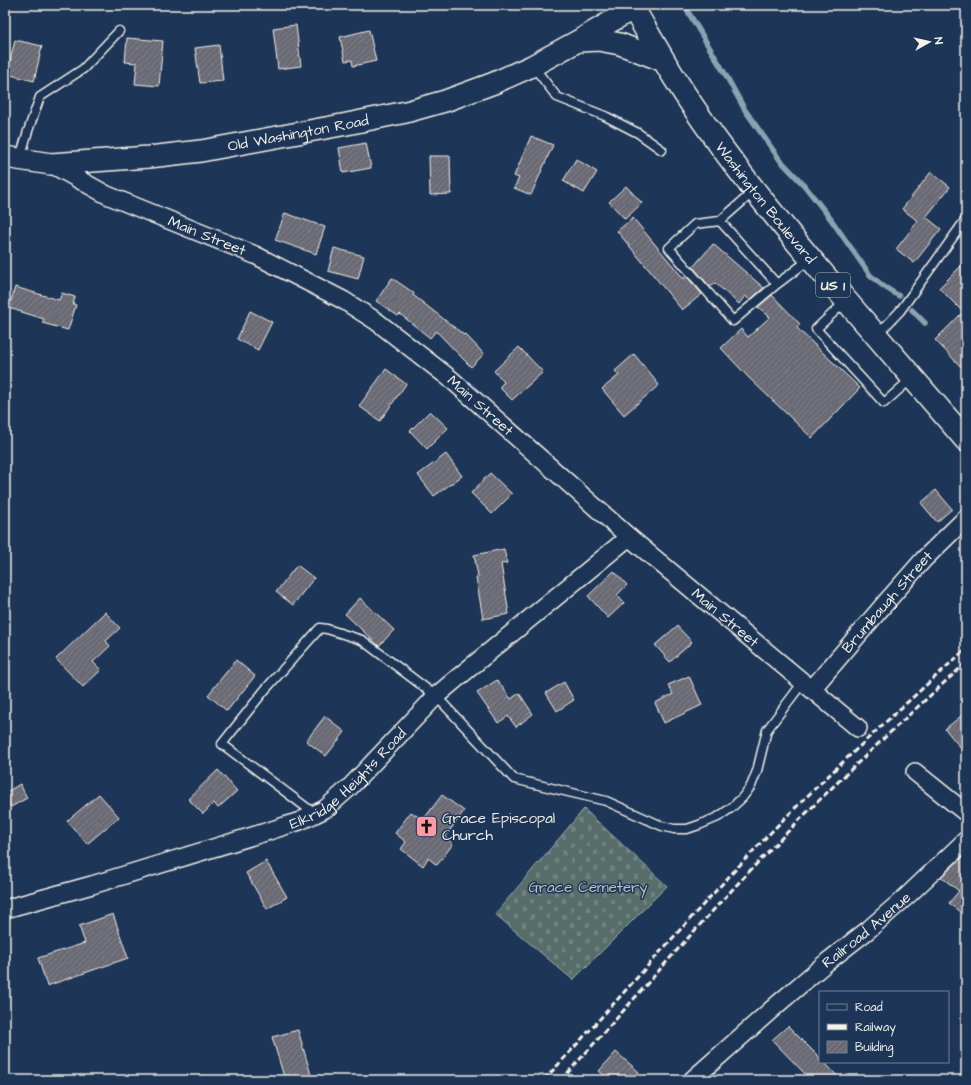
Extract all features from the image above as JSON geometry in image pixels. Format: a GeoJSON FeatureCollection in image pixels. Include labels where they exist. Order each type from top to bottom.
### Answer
{"type":"FeatureCollection","features":[{"type":"Feature","properties":{"kind":"main road","name":"Washington Boulevard"},"geometry":{"type":"LineString","coordinates":[[633,7],[664,61],[708,129],[754,191],[810,259],[966,440]]}},
{"type":"Feature","properties":{"kind":"street","name":"Old Washington Road"},"geometry":{"type":"LineString","coordinates":[[12,158],[51,164],[149,157],[201,151],[406,112],[445,101],[494,83],[532,66],[578,41],[633,7]]}},
{"type":"Feature","properties":{"kind":"street","name":"Old Washington Road"},"geometry":{"type":"LineString","coordinates":[[578,41],[599,40],[620,44],[664,61]]}},
{"type":"Feature","properties":{"kind":"street","name":"Main Street"},"geometry":{"type":"LineString","coordinates":[[51,164],[107,195],[255,255],[343,300],[376,321],[452,380],[629,537],[858,728]]}},
{"type":"Feature","properties":{"kind":"street","name":"Brumbaugh Street"},"geometry":{"type":"LineString","coordinates":[[808,685],[852,642],[924,559],[966,518]]}},
{"type":"Feature","properties":{"kind":"street","name":"Elkridge Heights Road"},"geometry":{"type":"LineString","coordinates":[[5,909],[300,821],[325,809],[350,788],[436,696],[629,537]]}},
{"type":"Feature","properties":{"kind":"street"},"geometry":{"type":"LineString","coordinates":[[915,772],[966,814]]}},
{"type":"Feature","properties":{"kind":"street","name":"Railroad Avenue"},"geometry":{"type":"LineString","coordinates":[[692,1080],[779,1003],[907,896],[966,840]]}},
{"type":"Feature","properties":{"kind":"lane"},"geometry":{"type":"LineString","coordinates":[[12,158],[28,131],[40,97],[83,69],[119,31]]}},
{"type":"Feature","properties":{"kind":"lane"},"geometry":{"type":"LineString","coordinates":[[532,66],[557,97],[605,116],[638,133],[662,150]]}},
{"type":"Feature","properties":{"kind":"lane"},"geometry":{"type":"LineString","coordinates":[[754,191],[720,221],[695,224],[669,248],[733,321],[777,284],[810,259]]}},
{"type":"Feature","properties":{"kind":"lane"},"geometry":{"type":"LineString","coordinates":[[876,336],[900,311],[966,219]]}},
{"type":"Feature","properties":{"kind":"lane"},"geometry":{"type":"LineString","coordinates":[[720,221],[777,284]]}},
{"type":"Feature","properties":{"kind":"lane"},"geometry":{"type":"LineString","coordinates":[[847,301],[816,329],[884,403],[912,377]]}},
{"type":"Feature","properties":{"kind":"lane"},"geometry":{"type":"LineString","coordinates":[[315,814],[222,744],[264,691],[320,628],[362,640],[436,696],[514,779],[606,800],[662,826],[674,829],[687,829],[718,817],[742,798],[751,786],[757,771],[767,730],[808,685]]}},
{"type":"Feature","properties":{"kind":"green space","name":"Grace Cemetery"},"geometry":{"type":"Polygon","coordinates":[[[584,809],[667,886],[573,980],[495,914],[584,809]]]}},
{"type":"Feature","properties":{"kind":"building"},"geometry":{"type":"Polygon","coordinates":[[[296,25],[301,66],[278,69],[273,28],[296,25]]]}},
{"type":"Feature","properties":{"kind":"building"},"geometry":{"type":"Polygon","coordinates":[[[369,30],[376,61],[353,66],[352,60],[345,61],[340,37],[369,30]]]}},
{"type":"Feature","properties":{"kind":"building"},"geometry":{"type":"Polygon","coordinates":[[[127,38],[163,41],[159,86],[135,84],[137,63],[125,62],[127,38]]]}},
{"type":"Feature","properties":{"kind":"building"},"geometry":{"type":"Polygon","coordinates":[[[15,40],[42,46],[34,81],[7,74],[15,40]]]}},
{"type":"Feature","properties":{"kind":"building"},"geometry":{"type":"Polygon","coordinates":[[[219,45],[223,81],[200,83],[195,48],[219,45]]]}},
{"type":"Feature","properties":{"kind":"building"},"geometry":{"type":"Polygon","coordinates":[[[531,136],[553,145],[531,195],[514,188],[519,178],[514,176],[531,136]]]}},
{"type":"Feature","properties":{"kind":"building"},"geometry":{"type":"Polygon","coordinates":[[[366,143],[371,168],[343,173],[339,148],[366,143]]]}},
{"type":"Feature","properties":{"kind":"building"},"geometry":{"type":"Polygon","coordinates":[[[429,156],[450,156],[451,194],[430,195],[429,156]]]}},
{"type":"Feature","properties":{"kind":"building"},"geometry":{"type":"Polygon","coordinates":[[[576,159],[597,172],[584,193],[563,181],[576,159]]]}},
{"type":"Feature","properties":{"kind":"building"},"geometry":{"type":"Polygon","coordinates":[[[931,172],[950,187],[926,217],[941,229],[914,263],[896,249],[918,221],[902,209],[931,172]]]}},
{"type":"Feature","properties":{"kind":"building"},"geometry":{"type":"Polygon","coordinates":[[[626,186],[642,203],[625,219],[609,202],[626,186]]]}},
{"type":"Feature","properties":{"kind":"building"},"geometry":{"type":"Polygon","coordinates":[[[285,213],[325,227],[316,254],[275,240],[285,213]]]}},
{"type":"Feature","properties":{"kind":"building"},"geometry":{"type":"Polygon","coordinates":[[[633,218],[684,279],[686,276],[702,294],[682,310],[617,231],[633,218]]]}},
{"type":"Feature","properties":{"kind":"building"},"geometry":{"type":"Polygon","coordinates":[[[713,244],[764,288],[750,300],[745,296],[739,304],[715,283],[710,287],[693,267],[713,244]]]}},
{"type":"Feature","properties":{"kind":"building"},"geometry":{"type":"Polygon","coordinates":[[[334,248],[364,256],[358,279],[328,271],[334,248]]]}},
{"type":"Feature","properties":{"kind":"building"},"geometry":{"type":"Polygon","coordinates":[[[966,261],[966,372],[935,340],[963,312],[939,288],[966,261]]]}},
{"type":"Feature","properties":{"kind":"building"},"geometry":{"type":"Polygon","coordinates":[[[392,278],[414,293],[413,295],[464,335],[465,334],[484,354],[471,367],[436,331],[430,338],[400,314],[398,316],[376,301],[392,278]]]}},
{"type":"Feature","properties":{"kind":"building"},"geometry":{"type":"Polygon","coordinates":[[[15,287],[59,300],[62,293],[75,297],[73,304],[76,305],[68,330],[42,323],[44,319],[9,308],[15,287]]]}},
{"type":"Feature","properties":{"kind":"building"},"geometry":{"type":"Polygon","coordinates":[[[772,295],[800,324],[797,328],[860,388],[812,438],[748,377],[721,348],[741,329],[748,337],[770,317],[758,307],[772,295]]]}},
{"type":"Feature","properties":{"kind":"building"},"geometry":{"type":"Polygon","coordinates":[[[250,311],[272,322],[258,350],[237,339],[250,311]]]}},
{"type":"Feature","properties":{"kind":"building"},"geometry":{"type":"Polygon","coordinates":[[[519,347],[543,372],[512,400],[499,387],[504,382],[494,371],[519,347]]]}},
{"type":"Feature","properties":{"kind":"building"},"geometry":{"type":"Polygon","coordinates":[[[634,354],[659,385],[624,415],[602,389],[619,375],[615,371],[634,354]]]}},
{"type":"Feature","properties":{"kind":"building"},"geometry":{"type":"Polygon","coordinates":[[[386,369],[406,384],[380,421],[359,406],[386,369]]]}},
{"type":"Feature","properties":{"kind":"building"},"geometry":{"type":"Polygon","coordinates":[[[430,411],[448,428],[427,449],[410,431],[430,411]]]}},
{"type":"Feature","properties":{"kind":"building"},"geometry":{"type":"Polygon","coordinates":[[[446,454],[462,476],[434,496],[418,475],[446,454]]]}},
{"type":"Feature","properties":{"kind":"building"},"geometry":{"type":"Polygon","coordinates":[[[490,473],[512,494],[492,514],[471,493],[490,473]]]}},
{"type":"Feature","properties":{"kind":"building"},"geometry":{"type":"Polygon","coordinates":[[[936,490],[952,509],[937,522],[921,503],[936,490]]]}},
{"type":"Feature","properties":{"kind":"building"},"geometry":{"type":"Polygon","coordinates":[[[504,549],[507,563],[501,564],[509,614],[483,619],[474,555],[504,549]]]}},
{"type":"Feature","properties":{"kind":"building"},"geometry":{"type":"Polygon","coordinates":[[[297,565],[314,578],[293,605],[276,592],[297,565]]]}},
{"type":"Feature","properties":{"kind":"building"},"geometry":{"type":"Polygon","coordinates":[[[614,571],[627,585],[617,595],[624,603],[608,618],[588,596],[614,571]]]}},
{"type":"Feature","properties":{"kind":"building"},"geometry":{"type":"Polygon","coordinates":[[[360,598],[394,630],[379,646],[345,614],[360,598]]]}},
{"type":"Feature","properties":{"kind":"building"},"geometry":{"type":"Polygon","coordinates":[[[105,612],[120,628],[106,641],[110,646],[93,662],[101,670],[83,687],[56,659],[105,612]]]}},
{"type":"Feature","properties":{"kind":"building"},"geometry":{"type":"Polygon","coordinates":[[[677,626],[692,642],[670,662],[655,645],[677,626]]]}},
{"type":"Feature","properties":{"kind":"building"},"geometry":{"type":"Polygon","coordinates":[[[236,660],[255,676],[227,711],[208,695],[236,660]]]}},
{"type":"Feature","properties":{"kind":"building"},"geometry":{"type":"Polygon","coordinates":[[[689,676],[702,705],[664,723],[655,703],[673,694],[668,685],[689,676]]]}},
{"type":"Feature","properties":{"kind":"building"},"geometry":{"type":"Polygon","coordinates":[[[497,680],[511,699],[519,693],[533,714],[516,727],[508,716],[498,723],[477,693],[497,680]]]}},
{"type":"Feature","properties":{"kind":"building"},"geometry":{"type":"Polygon","coordinates":[[[564,682],[574,700],[557,711],[546,693],[564,682]]]}},
{"type":"Feature","properties":{"kind":"building"},"geometry":{"type":"Polygon","coordinates":[[[966,712],[966,754],[945,729],[966,712]]]}},
{"type":"Feature","properties":{"kind":"building"},"geometry":{"type":"Polygon","coordinates":[[[325,716],[345,732],[326,756],[306,741],[325,716]]]}},
{"type":"Feature","properties":{"kind":"building"},"geometry":{"type":"Polygon","coordinates":[[[218,770],[237,791],[218,808],[214,803],[203,814],[188,799],[218,770]]]}},
{"type":"Feature","properties":{"kind":"building"},"geometry":{"type":"Polygon","coordinates":[[[20,784],[27,798],[11,807],[5,793],[20,784]]]}},
{"type":"Feature","properties":{"kind":"building"},"geometry":{"type":"Polygon","coordinates":[[[99,794],[119,817],[87,844],[67,821],[99,794]]]}},
{"type":"Feature","properties":{"kind":"building","name":"Grace Episcopal Church"},"geometry":{"type":"Polygon","coordinates":[[[442,795],[464,811],[445,837],[453,844],[437,865],[428,858],[423,866],[401,849],[406,842],[395,833],[411,812],[423,820],[442,795]]]}},
{"type":"Feature","properties":{"kind":"building"},"geometry":{"type":"Polygon","coordinates":[[[966,854],[966,904],[960,912],[949,903],[959,891],[941,877],[966,854]]]}},
{"type":"Feature","properties":{"kind":"building"},"geometry":{"type":"Polygon","coordinates":[[[266,861],[287,897],[267,909],[246,873],[266,861]]]}},
{"type":"Feature","properties":{"kind":"building"},"geometry":{"type":"Polygon","coordinates":[[[113,914],[128,958],[47,986],[38,958],[85,943],[79,926],[113,914]]]}},
{"type":"Feature","properties":{"kind":"building"},"geometry":{"type":"Polygon","coordinates":[[[788,1026],[819,1057],[819,1063],[825,1063],[841,1080],[811,1080],[772,1040],[788,1026]]]}},
{"type":"Feature","properties":{"kind":"building"},"geometry":{"type":"Polygon","coordinates":[[[298,1030],[311,1075],[292,1080],[285,1080],[272,1037],[298,1030]]]}},
{"type":"Feature","properties":{"kind":"building"},"geometry":{"type":"Polygon","coordinates":[[[616,1052],[639,1072],[632,1080],[610,1080],[599,1071],[616,1052]]]}},
{"type":"Feature","properties":{"kind":"waterway"},"geometry":{"type":"LineString","coordinates":[[684,5],[745,110],[780,160],[804,185],[830,218],[870,275],[883,286],[899,296]]}},
{"type":"Feature","properties":{"kind":"waterway"},"geometry":{"type":"LineString","coordinates":[[912,310],[925,323]]}},
{"type":"Feature","properties":{"kind":"railway"},"geometry":{"type":"LineString","coordinates":[[544,1080],[720,886],[780,823],[895,713],[966,649]]}},
{"type":"Feature","properties":{"kind":"railway"},"geometry":{"type":"LineString","coordinates":[[561,1080],[759,861],[846,774],[966,663]]}},
{"type":"Feature","properties":{"kind":"place","name":"Grace Episcopal Church"},"geometry":{"type":"Point","coordinates":[426,827]}}]}
